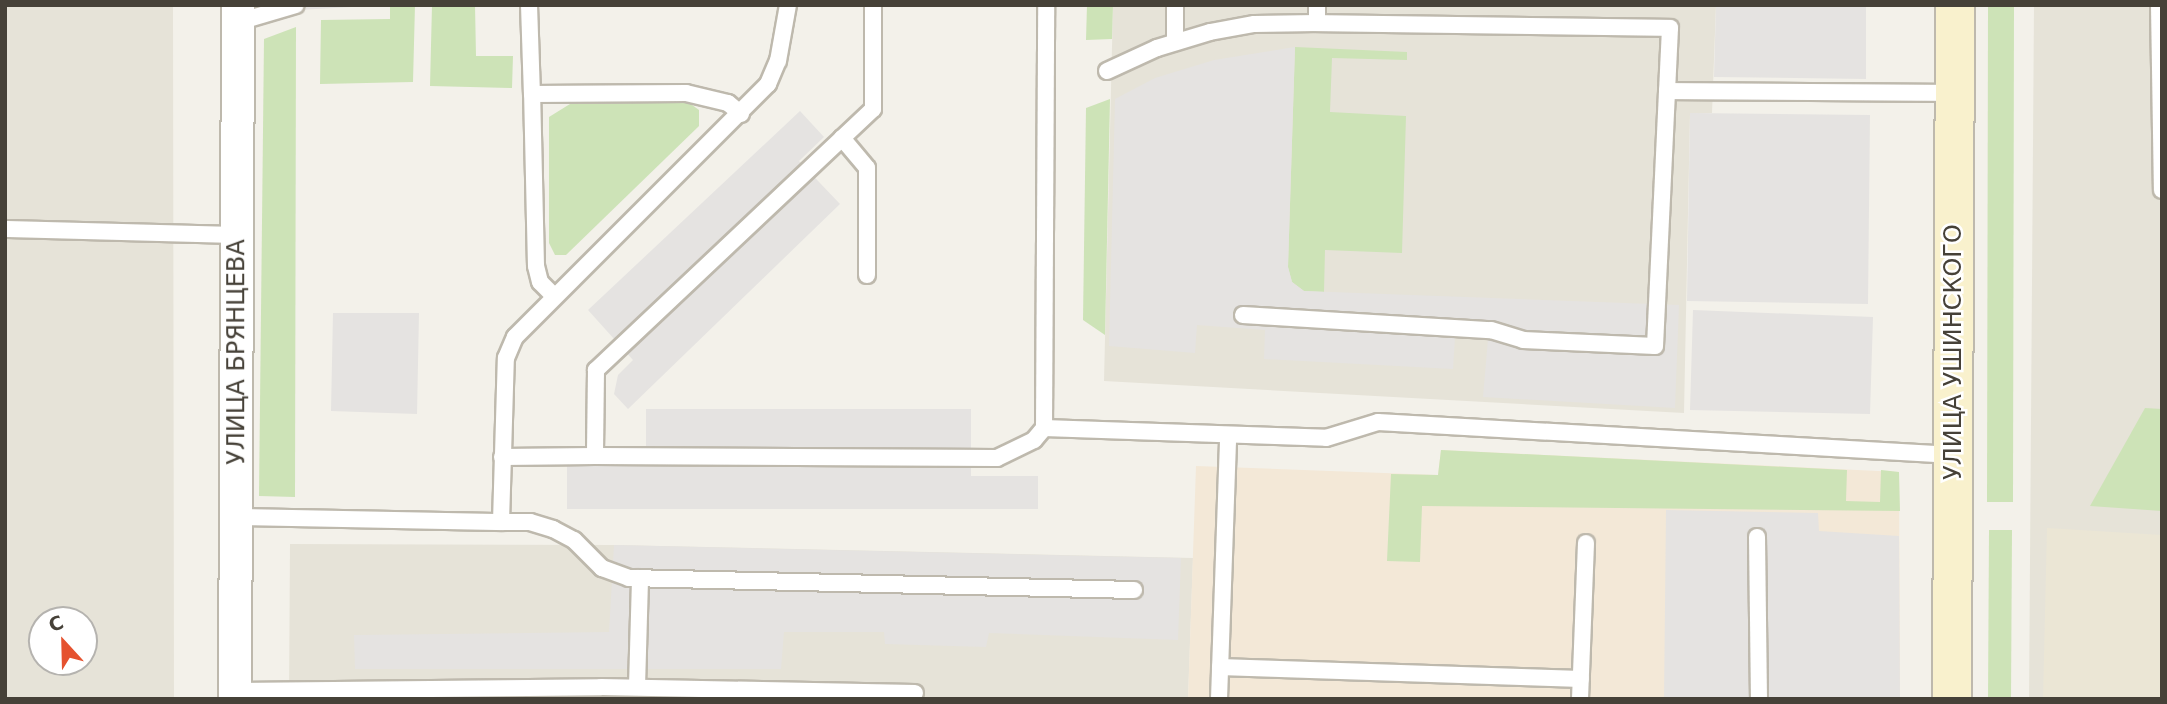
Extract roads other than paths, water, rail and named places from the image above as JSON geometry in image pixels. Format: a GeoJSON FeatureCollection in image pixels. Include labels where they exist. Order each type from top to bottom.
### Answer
{"type":"FeatureCollection","features":[{"type":"Feature","properties":{"kind":"street","name":"УЛИЦА УШИНСКОГО"},"geometry":{"type":"LineString","coordinates":[[1952,699],[1955,5]]}},
{"type":"Feature","properties":{"kind":"street","name":"УЛИЦА БРЯНЦЕВА"},"geometry":{"type":"LineString","coordinates":[[236,695],[238,14]]}},
{"type":"Feature","properties":{"kind":"lane"},"geometry":{"type":"LineString","coordinates":[[238,14],[296,5]]}},
{"type":"Feature","properties":{"kind":"lane"},"geometry":{"type":"LineString","coordinates":[[529,5],[536,266],[540,282],[553,295]]}},
{"type":"Feature","properties":{"kind":"lane"},"geometry":{"type":"LineString","coordinates":[[501,522],[506,358],[515,337],[553,295],[741,114],[768,84],[778,61],[788,5]]}},
{"type":"Feature","properties":{"kind":"lane"},"geometry":{"type":"LineString","coordinates":[[595,456],[596,370],[873,109],[873,5]]}},
{"type":"Feature","properties":{"kind":"lane"},"geometry":{"type":"LineString","coordinates":[[1044,428],[1046,5]]}},
{"type":"Feature","properties":{"kind":"lane"},"geometry":{"type":"LineString","coordinates":[[1175,5],[1175,42]]}},
{"type":"Feature","properties":{"kind":"lane"},"geometry":{"type":"LineString","coordinates":[[1317,5],[1317,23]]}},
{"type":"Feature","properties":{"kind":"lane"},"geometry":{"type":"LineString","coordinates":[[2159,5],[2162,190]]}},
{"type":"Feature","properties":{"kind":"lane"},"geometry":{"type":"LineString","coordinates":[[1107,71],[1175,42],[1254,24],[1670,27],[1655,346],[1523,340],[1491,330],[1243,315]]}},
{"type":"Feature","properties":{"kind":"lane"},"geometry":{"type":"LineString","coordinates":[[1667,91],[1954,93]]}},
{"type":"Feature","properties":{"kind":"lane"},"geometry":{"type":"LineString","coordinates":[[531,94],[686,93],[728,103],[741,114]]}},
{"type":"Feature","properties":{"kind":"lane"},"geometry":{"type":"LineString","coordinates":[[842,138],[867,168],[867,275]]}},
{"type":"Feature","properties":{"kind":"lane"},"geometry":{"type":"LineString","coordinates":[[5,229],[237,234]]}},
{"type":"Feature","properties":{"kind":"lane"},"geometry":{"type":"LineString","coordinates":[[502,457],[997,458],[1019,451],[1044,428],[1326,438],[1378,422],[1953,455]]}},
{"type":"Feature","properties":{"kind":"lane"},"geometry":{"type":"LineString","coordinates":[[1219,699],[1228,436]]}},
{"type":"Feature","properties":{"kind":"lane"},"geometry":{"type":"LineString","coordinates":[[236,517],[530,522],[553,529],[574,540],[602,568],[640,578],[1134,590]]}},
{"type":"Feature","properties":{"kind":"lane"},"geometry":{"type":"LineString","coordinates":[[1757,537],[1759,699]]}},
{"type":"Feature","properties":{"kind":"lane"},"geometry":{"type":"LineString","coordinates":[[1580,699],[1586,543]]}},
{"type":"Feature","properties":{"kind":"lane"},"geometry":{"type":"LineString","coordinates":[[637,687],[640,578]]}},
{"type":"Feature","properties":{"kind":"lane"},"geometry":{"type":"LineString","coordinates":[[1220,667],[1581,679]]}},
{"type":"Feature","properties":{"kind":"lane"},"geometry":{"type":"LineString","coordinates":[[236,695],[338,694],[498,687],[915,693]]}},
{"type":"Feature","properties":{"kind":"lane"},"geometry":{"type":"LineString","coordinates":[[498,687],[517,699]]}},
{"type":"Feature","properties":{"kind":"lane"},"geometry":{"type":"LineString","coordinates":[[782,699],[802,690]]}}]}
